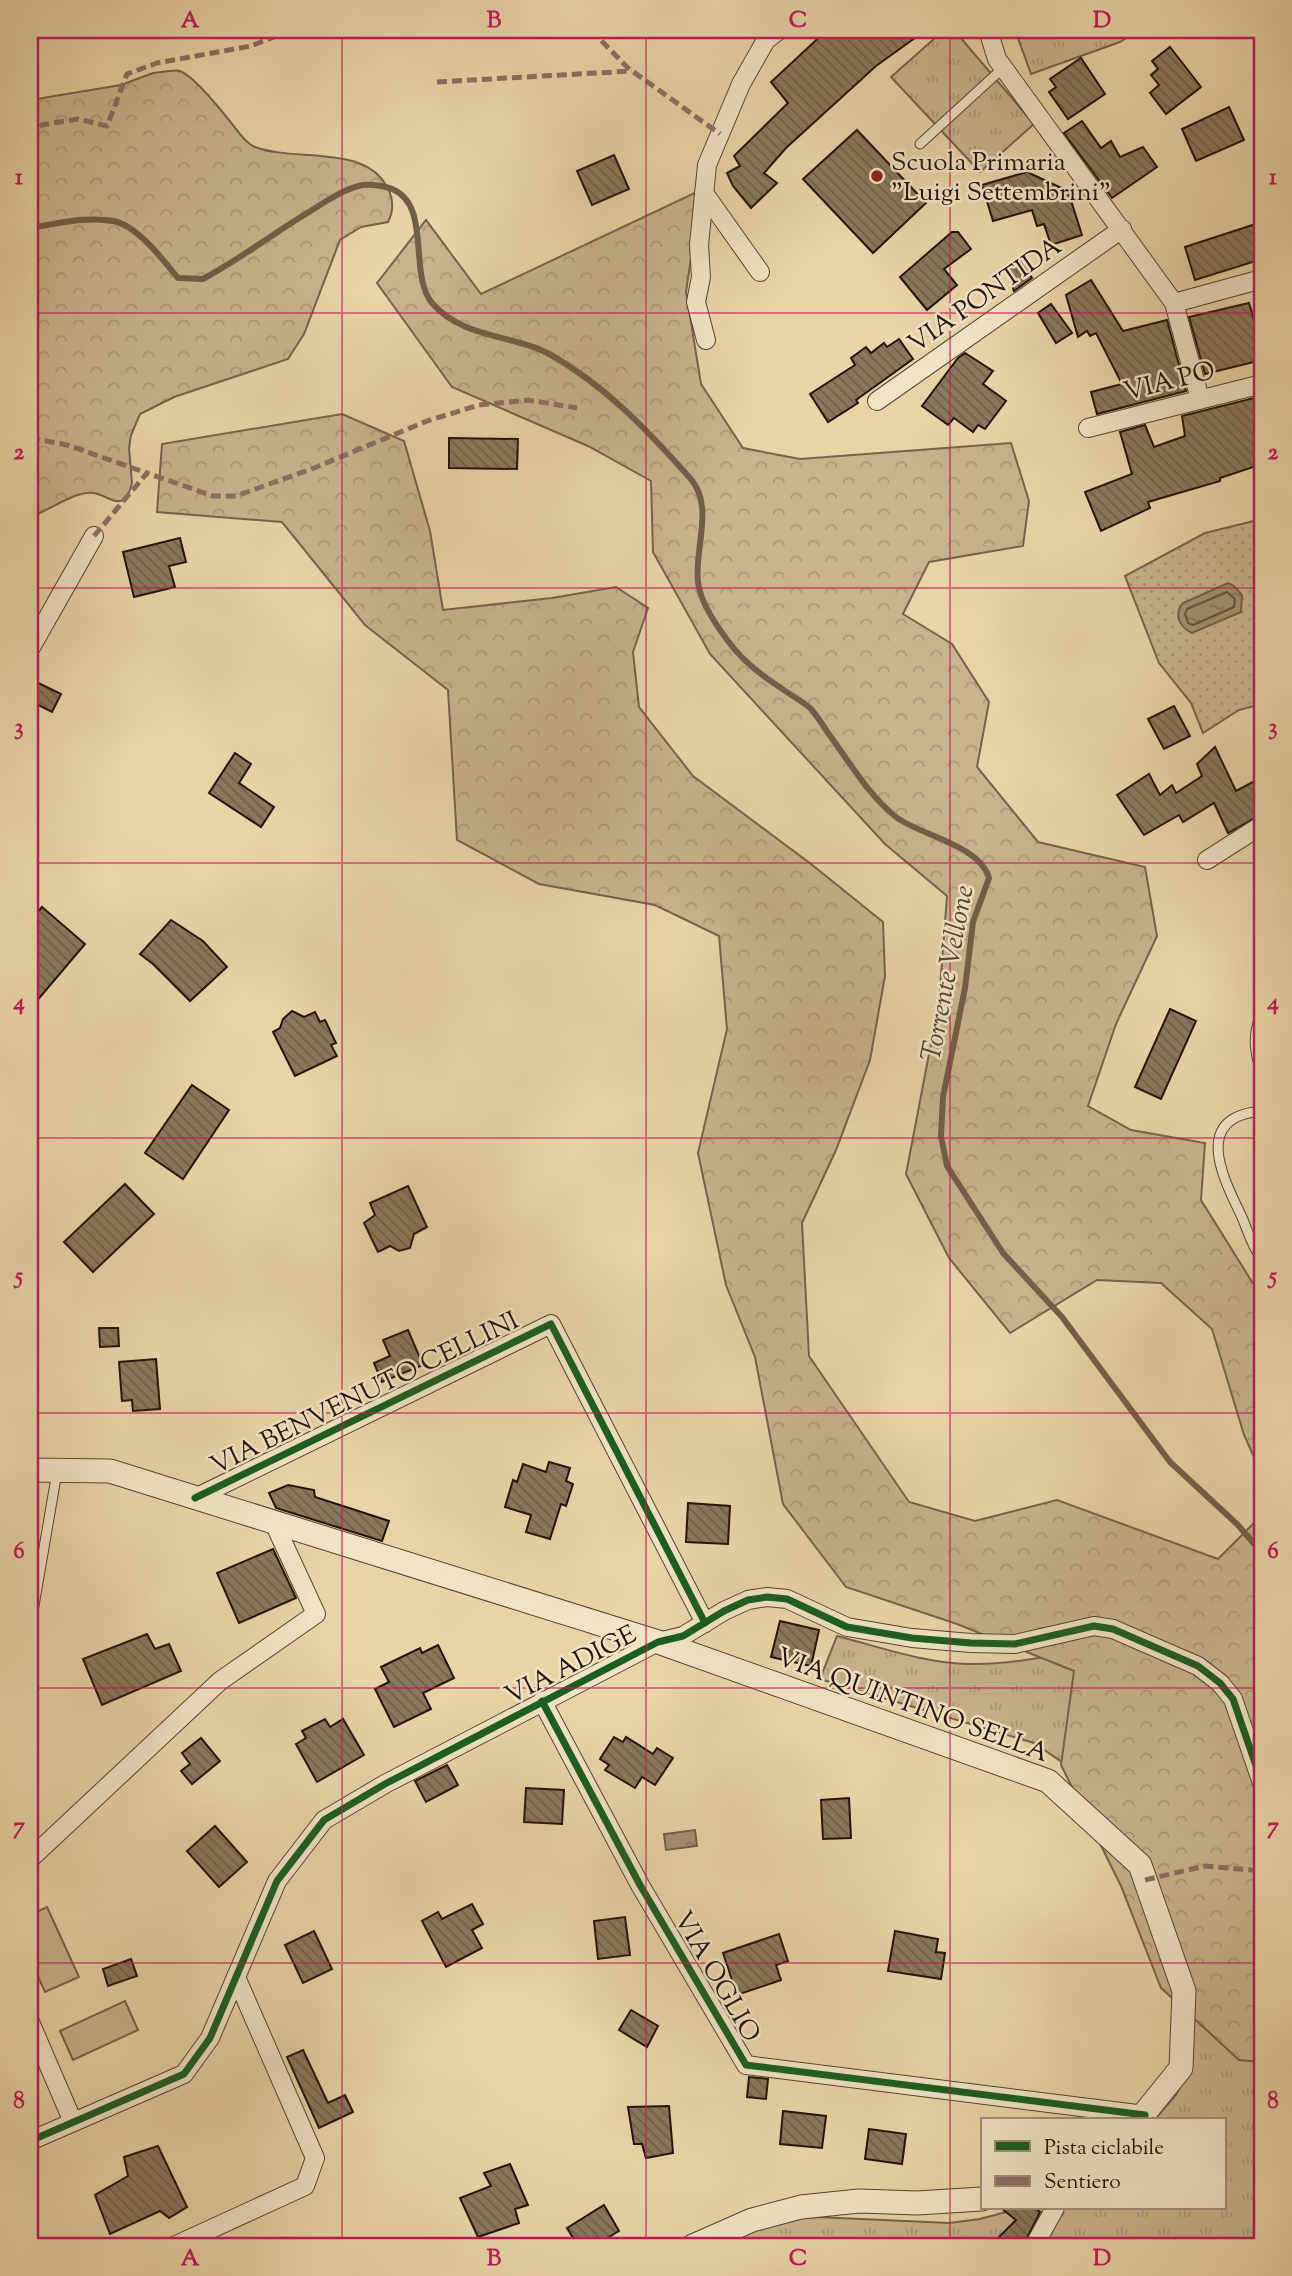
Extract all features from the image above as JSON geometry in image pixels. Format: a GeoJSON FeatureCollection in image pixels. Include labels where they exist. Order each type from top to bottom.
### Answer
{"type":"FeatureCollection","features":[{"type":"Feature","properties":{"kind":"street"},"geometry":{"type":"LineString","coordinates":[[706,340],[696,302],[701,277],[699,245],[707,164],[741,84],[766,40],[779,30]]}},
{"type":"Feature","properties":{"kind":"street"},"geometry":{"type":"LineString","coordinates":[[988,30],[996,58],[1174,303],[1199,399]]}},
{"type":"Feature","properties":{"kind":"street"},"geometry":{"type":"LineString","coordinates":[[704,193],[760,272]]}},
{"type":"Feature","properties":{"kind":"street","name":"VIA PONTIDA"},"geometry":{"type":"LineString","coordinates":[[877,401],[1122,229]]}},
{"type":"Feature","properties":{"kind":"street"},"geometry":{"type":"LineString","coordinates":[[1174,303],[1262,279]]}},
{"type":"Feature","properties":{"kind":"street","name":"VIA PO"},"geometry":{"type":"LineString","coordinates":[[1088,428],[1262,384]]}},
{"type":"Feature","properties":{"kind":"street"},"geometry":{"type":"LineString","coordinates":[[30,649],[94,536]]}},
{"type":"Feature","properties":{"kind":"street"},"geometry":{"type":"LineString","coordinates":[[1207,860],[1262,825]]}},
{"type":"Feature","properties":{"kind":"street","name":"VIA BENVENUTO CELLINI"},"geometry":{"type":"LineString","coordinates":[[195,1498],[551,1324],[705,1623]]}},
{"type":"Feature","properties":{"kind":"street","name":"VIA BENVENUTO CELLINI"},"geometry":{"type":"LineString","coordinates":[[30,1470],[110,1471],[658,1642]]}},
{"type":"Feature","properties":{"kind":"street"},"geometry":{"type":"LineString","coordinates":[[30,1858],[220,1681],[316,1614],[274,1523]]}},
{"type":"Feature","properties":{"kind":"street","name":"VIA ADIGE"},"geometry":{"type":"LineString","coordinates":[[30,2141],[184,2074],[210,2038],[277,1881],[324,1820],[385,1784],[542,1702],[658,1642],[683,1636],[748,1600],[767,1597],[787,1599],[847,1626],[912,1638],[971,1643],[1015,1644],[1094,1626],[1113,1629],[1198,1666],[1220,1683],[1233,1699],[1262,1783]]}},
{"type":"Feature","properties":{"kind":"street","name":"VIA QUINTINO SELLA"},"geometry":{"type":"LineString","coordinates":[[658,1642],[1048,1781],[1140,1865],[1184,1991],[1181,2068],[1142,2118]]}},
{"type":"Feature","properties":{"kind":"street","name":"VIA OGLIO"},"geometry":{"type":"LineString","coordinates":[[542,1702],[640,1885],[746,2065],[1142,2118]]}},
{"type":"Feature","properties":{"kind":"street"},"geometry":{"type":"LineString","coordinates":[[174,2246],[305,2186],[315,2158],[236,1977]]}},
{"type":"Feature","properties":{"kind":"street"},"geometry":{"type":"LineString","coordinates":[[30,2022],[73,2122]]}},
{"type":"Feature","properties":{"kind":"street"},"geometry":{"type":"LineString","coordinates":[[693,2246],[752,2220],[801,2207],[859,2202],[916,2203],[981,2199]]}},
{"type":"Feature","properties":{"kind":"street"},"geometry":{"type":"LineString","coordinates":[[1034,2246],[1054,2210]]}},
{"type":"Feature","properties":{"kind":"lane"},"geometry":{"type":"LineString","coordinates":[[920,144],[1003,68]]}},
{"type":"Feature","properties":{"kind":"lane"},"geometry":{"type":"LineString","coordinates":[[1262,1012],[1255,1029],[1257,1058],[1262,1077]]}},
{"type":"Feature","properties":{"kind":"lane"},"geometry":{"type":"LineString","coordinates":[[1262,1111],[1248,1112],[1233,1118],[1222,1129],[1217,1142],[1234,1201],[1262,1259]]}},
{"type":"Feature","properties":{"kind":"lane"},"geometry":{"type":"LineString","coordinates":[[30,1629],[57,1470]]}},
{"type":"Feature","properties":{"kind":"green space"},"geometry":{"type":"Polygon","coordinates":[[[944,30],[954,30],[1034,124],[980,172],[891,77],[944,30]]]}},
{"type":"Feature","properties":{"kind":"green space"},"geometry":{"type":"Polygon","coordinates":[[[1015,30],[1139,30],[1120,42],[1031,74],[1015,30]]]}},
{"type":"Feature","properties":{"kind":"green space"},"geometry":{"type":"Polygon","coordinates":[[[180,71],[194,81],[252,146],[289,154],[346,159],[363,165],[377,174],[387,187],[391,196],[391,213],[388,222],[361,227],[340,240],[304,334],[288,359],[174,397],[140,414],[129,448],[132,483],[127,499],[114,501],[98,494],[87,493],[30,517],[30,100],[121,85],[153,73],[180,71]]]}},
{"type":"Feature","properties":{"kind":"green space"},"geometry":{"type":"Polygon","coordinates":[[[701,190],[686,292],[701,384],[743,448],[800,459],[1011,443],[1029,501],[1023,546],[929,562],[903,614],[952,644],[989,702],[977,767],[1038,842],[1145,867],[1157,936],[1116,1024],[1088,1106],[1131,1130],[1205,1143],[1201,1200],[1262,1298],[1262,1475],[1244,1435],[1212,1329],[1161,1283],[1097,1280],[1010,1333],[949,1258],[906,1174],[939,1002],[947,896],[885,844],[710,654],[653,552],[651,481],[588,446],[452,387],[377,283],[426,220],[481,294],[701,190]]]}},
{"type":"Feature","properties":{"kind":"green space"},"geometry":{"type":"Polygon","coordinates":[[[342,414],[404,441],[430,531],[443,610],[552,598],[616,587],[648,608],[633,652],[639,707],[693,776],[811,864],[883,922],[885,976],[870,1060],[836,1150],[802,1223],[809,1356],[909,1502],[975,1521],[1057,1500],[1218,1559],[1262,1515],[1262,2062],[1239,2060],[1161,1988],[1121,1886],[1061,1765],[1074,1671],[957,1624],[846,1587],[783,1504],[755,1357],[726,1285],[698,1153],[727,1029],[719,936],[655,905],[539,884],[457,840],[448,690],[365,625],[282,522],[157,512],[162,444],[342,414]]]}},
{"type":"Feature","properties":{"kind":"green space"},"geometry":{"type":"Polygon","coordinates":[[[1262,519],[1262,704],[1239,710],[1203,733],[1191,703],[1159,663],[1125,576],[1205,533],[1262,519]]]}},
{"type":"Feature","properties":{"kind":"green space"},"geometry":{"type":"Polygon","coordinates":[[[837,1636],[902,1654],[952,1663],[1009,1662],[1075,1651],[1262,1813],[1262,2246],[710,2246],[772,2221],[817,2217],[949,2223],[980,2219],[1014,2210],[1226,2210],[1226,2118],[1156,2118],[1176,2095],[1188,2073],[1197,1990],[1094,1784],[1034,1743],[820,1679],[837,1636]]]}},
{"type":"Feature","properties":{"kind":"green space"},"geometry":{"type":"Polygon","coordinates":[[[47,1907],[79,1977],[45,1992],[30,1959],[30,1915],[47,1907]]]}},
{"type":"Feature","properties":{"kind":"green space"},"geometry":{"type":"Polygon","coordinates":[[[125,2001],[138,2030],[73,2060],[60,2031],[125,2001]]]}},
{"type":"Feature","properties":{"kind":"water"},"geometry":{"type":"Polygon","coordinates":[[[1228,583],[1242,595],[1241,612],[1192,633],[1184,627],[1178,616],[1183,603],[1228,583]]]}},
{"type":"Feature","properties":{"kind":"water"},"geometry":{"type":"Polygon","coordinates":[[[695,1830],[697,1846],[666,1850],[664,1834],[695,1830]]]}},
{"type":"Feature","properties":{"kind":"building"},"geometry":{"type":"Polygon","coordinates":[[[827,30],[926,30],[876,66],[786,148],[764,173],[777,183],[751,208],[733,186],[727,173],[740,166],[734,156],[788,103],[771,82],[827,30]]]}},
{"type":"Feature","properties":{"kind":"building"},"geometry":{"type":"Polygon","coordinates":[[[1170,47],[1201,87],[1166,114],[1150,93],[1159,85],[1151,75],[1158,69],[1152,61],[1170,47]]]}},
{"type":"Feature","properties":{"kind":"building"},"geometry":{"type":"Polygon","coordinates":[[[1081,58],[1105,94],[1068,119],[1049,92],[1056,87],[1050,79],[1081,58]]]}},
{"type":"Feature","properties":{"kind":"building"},"geometry":{"type":"Polygon","coordinates":[[[1229,107],[1244,140],[1196,161],[1182,129],[1229,107]]]}},
{"type":"Feature","properties":{"kind":"building"},"geometry":{"type":"Polygon","coordinates":[[[1082,121],[1101,148],[1111,141],[1120,157],[1143,147],[1157,167],[1112,198],[1064,133],[1082,121]]]}},
{"type":"Feature","properties":{"kind":"building","name":"Scuola Primaria \"Luigi Settembrini\""},"geometry":{"type":"Polygon","coordinates":[[[857,130],[926,203],[873,253],[803,179],[857,130]]]}},
{"type":"Feature","properties":{"kind":"building"},"geometry":{"type":"Polygon","coordinates":[[[614,155],[629,189],[592,205],[577,171],[614,155]]]}},
{"type":"Feature","properties":{"kind":"building"},"geometry":{"type":"Polygon","coordinates":[[[1027,172],[1068,191],[1082,235],[1051,245],[1044,224],[1037,226],[1032,210],[993,221],[982,185],[1027,172]]]}},
{"type":"Feature","properties":{"kind":"building"},"geometry":{"type":"Polygon","coordinates":[[[1262,222],[1262,259],[1195,280],[1185,247],[1262,222]]]}},
{"type":"Feature","properties":{"kind":"building"},"geometry":{"type":"Polygon","coordinates":[[[952,232],[958,232],[971,249],[944,269],[957,285],[927,310],[900,277],[952,232]]]}},
{"type":"Feature","properties":{"kind":"building"},"geometry":{"type":"Polygon","coordinates":[[[1019,260],[1032,278],[1014,291],[1007,268],[1019,260]]]}},
{"type":"Feature","properties":{"kind":"building"},"geometry":{"type":"Polygon","coordinates":[[[1091,280],[1123,331],[1167,320],[1186,391],[1097,414],[1091,392],[1122,384],[1096,333],[1090,336],[1087,331],[1078,337],[1066,295],[1091,280]]]}},
{"type":"Feature","properties":{"kind":"building"},"geometry":{"type":"Polygon","coordinates":[[[1249,303],[1262,347],[1262,360],[1205,374],[1189,317],[1249,303]]]}},
{"type":"Feature","properties":{"kind":"building"},"geometry":{"type":"Polygon","coordinates":[[[1051,304],[1072,333],[1056,343],[1038,313],[1051,304]]]}},
{"type":"Feature","properties":{"kind":"building"},"geometry":{"type":"Polygon","coordinates":[[[899,339],[913,359],[856,400],[858,403],[828,422],[810,394],[855,365],[851,358],[866,347],[871,353],[884,343],[887,347],[899,339]]]}},
{"type":"Feature","properties":{"kind":"building"},"geometry":{"type":"Polygon","coordinates":[[[965,353],[993,371],[983,384],[1006,401],[985,429],[978,425],[973,432],[954,418],[948,425],[922,406],[958,358],[965,353]]]}},
{"type":"Feature","properties":{"kind":"building"},"geometry":{"type":"Polygon","coordinates":[[[1262,396],[1262,468],[1253,467],[1220,478],[1220,481],[1148,502],[1150,508],[1101,531],[1085,492],[1132,474],[1120,432],[1145,425],[1154,447],[1185,436],[1182,416],[1262,396]]]}},
{"type":"Feature","properties":{"kind":"building"},"geometry":{"type":"Polygon","coordinates":[[[449,438],[518,439],[517,469],[449,468],[449,438]]]}},
{"type":"Feature","properties":{"kind":"building"},"geometry":{"type":"Polygon","coordinates":[[[180,538],[186,562],[169,566],[175,587],[134,597],[123,552],[180,538]]]}},
{"type":"Feature","properties":{"kind":"building"},"geometry":{"type":"Polygon","coordinates":[[[30,679],[61,694],[52,712],[30,701],[30,679]]]}},
{"type":"Feature","properties":{"kind":"building"},"geometry":{"type":"Polygon","coordinates":[[[1174,706],[1190,736],[1164,749],[1148,719],[1174,706]]]}},
{"type":"Feature","properties":{"kind":"building"},"geometry":{"type":"Polygon","coordinates":[[[1215,747],[1236,791],[1262,777],[1262,814],[1228,833],[1214,803],[1183,822],[1179,815],[1144,835],[1117,795],[1149,774],[1160,795],[1172,785],[1176,793],[1202,776],[1197,764],[1215,747]]]}},
{"type":"Feature","properties":{"kind":"building"},"geometry":{"type":"Polygon","coordinates":[[[235,753],[251,764],[239,783],[274,807],[261,827],[209,793],[235,753]]]}},
{"type":"Feature","properties":{"kind":"building"},"geometry":{"type":"Polygon","coordinates":[[[42,907],[85,944],[30,1009],[30,921],[42,907]]]}},
{"type":"Feature","properties":{"kind":"building"},"geometry":{"type":"Polygon","coordinates":[[[171,920],[203,941],[227,967],[190,1001],[140,954],[171,920]]]}},
{"type":"Feature","properties":{"kind":"building"},"geometry":{"type":"Polygon","coordinates":[[[1170,1009],[1196,1021],[1161,1099],[1135,1087],[1170,1009]]]}},
{"type":"Feature","properties":{"kind":"building"},"geometry":{"type":"Polygon","coordinates":[[[292,1011],[304,1017],[315,1012],[320,1022],[325,1020],[336,1043],[331,1045],[337,1056],[295,1076],[273,1032],[280,1028],[283,1019],[292,1011]]]}},
{"type":"Feature","properties":{"kind":"building"},"geometry":{"type":"Polygon","coordinates":[[[192,1085],[229,1110],[183,1179],[145,1153],[192,1085]]]}},
{"type":"Feature","properties":{"kind":"building"},"geometry":{"type":"Polygon","coordinates":[[[125,1184],[154,1214],[93,1272],[64,1242],[125,1184]]]}},
{"type":"Feature","properties":{"kind":"building"},"geometry":{"type":"Polygon","coordinates":[[[408,1186],[427,1227],[414,1234],[410,1248],[399,1251],[390,1246],[378,1252],[364,1223],[375,1215],[370,1203],[408,1186]]]}},
{"type":"Feature","properties":{"kind":"building"},"geometry":{"type":"Polygon","coordinates":[[[99,1328],[118,1328],[119,1346],[100,1347],[99,1328]]]}},
{"type":"Feature","properties":{"kind":"building"},"geometry":{"type":"Polygon","coordinates":[[[408,1330],[423,1365],[382,1382],[374,1363],[390,1356],[383,1340],[408,1330]]]}},
{"type":"Feature","properties":{"kind":"building"},"geometry":{"type":"Polygon","coordinates":[[[156,1359],[160,1409],[133,1411],[132,1400],[122,1401],[119,1362],[156,1359]]]}},
{"type":"Feature","properties":{"kind":"building"},"geometry":{"type":"Polygon","coordinates":[[[549,1462],[570,1468],[566,1481],[573,1484],[566,1506],[561,1504],[550,1539],[526,1532],[531,1515],[505,1507],[513,1480],[517,1482],[523,1464],[546,1472],[549,1462]]]}},
{"type":"Feature","properties":{"kind":"building"},"geometry":{"type":"Polygon","coordinates":[[[288,1485],[314,1490],[315,1497],[389,1521],[382,1541],[276,1508],[269,1493],[288,1485]]]}},
{"type":"Feature","properties":{"kind":"building"},"geometry":{"type":"Polygon","coordinates":[[[688,1503],[730,1506],[728,1544],[686,1542],[688,1503]]]}},
{"type":"Feature","properties":{"kind":"building"},"geometry":{"type":"Polygon","coordinates":[[[273,1549],[296,1598],[239,1623],[217,1573],[273,1549]]]}},
{"type":"Feature","properties":{"kind":"building"},"geometry":{"type":"Polygon","coordinates":[[[780,1621],[819,1630],[811,1666],[771,1657],[780,1621]]]}},
{"type":"Feature","properties":{"kind":"building"},"geometry":{"type":"Polygon","coordinates":[[[147,1634],[155,1649],[169,1644],[181,1671],[102,1705],[83,1659],[147,1634]]]}},
{"type":"Feature","properties":{"kind":"building"},"geometry":{"type":"Polygon","coordinates":[[[438,1645],[454,1678],[423,1693],[431,1709],[394,1727],[375,1689],[389,1682],[381,1667],[420,1648],[422,1653],[438,1645]]]}},
{"type":"Feature","properties":{"kind":"building"},"geometry":{"type":"Polygon","coordinates":[[[325,1719],[330,1727],[343,1719],[364,1755],[317,1782],[296,1744],[306,1738],[302,1731],[325,1719]]]}},
{"type":"Feature","properties":{"kind":"building"},"geometry":{"type":"Polygon","coordinates":[[[614,1737],[623,1742],[626,1737],[653,1754],[657,1748],[673,1758],[655,1785],[642,1777],[635,1788],[605,1770],[609,1765],[600,1759],[614,1737]]]}},
{"type":"Feature","properties":{"kind":"building"},"geometry":{"type":"Polygon","coordinates":[[[201,1738],[220,1761],[192,1784],[181,1771],[190,1764],[182,1753],[201,1738]]]}},
{"type":"Feature","properties":{"kind":"building"},"geometry":{"type":"Polygon","coordinates":[[[447,1765],[458,1785],[426,1802],[415,1781],[447,1765]]]}},
{"type":"Feature","properties":{"kind":"building"},"geometry":{"type":"Polygon","coordinates":[[[526,1788],[564,1790],[562,1824],[524,1822],[526,1788]]]}},
{"type":"Feature","properties":{"kind":"building"},"geometry":{"type":"Polygon","coordinates":[[[849,1798],[851,1838],[823,1839],[821,1800],[849,1798]]]}},
{"type":"Feature","properties":{"kind":"building"},"geometry":{"type":"Polygon","coordinates":[[[215,1826],[247,1862],[219,1887],[187,1851],[215,1826]]]}},
{"type":"Feature","properties":{"kind":"building"},"geometry":{"type":"Polygon","coordinates":[[[472,1904],[483,1924],[472,1930],[482,1948],[446,1967],[422,1921],[438,1912],[442,1919],[472,1904]]]}},
{"type":"Feature","properties":{"kind":"building"},"geometry":{"type":"Polygon","coordinates":[[[625,1917],[630,1955],[598,1959],[594,1921],[625,1917]]]}},
{"type":"Feature","properties":{"kind":"building"},"geometry":{"type":"Polygon","coordinates":[[[314,1931],[332,1969],[303,1983],[285,1945],[314,1931]]]}},
{"type":"Feature","properties":{"kind":"building"},"geometry":{"type":"Polygon","coordinates":[[[895,1931],[938,1939],[936,1952],[945,1953],[941,1979],[888,1971],[895,1931]]]}},
{"type":"Feature","properties":{"kind":"building"},"geometry":{"type":"Polygon","coordinates":[[[779,1934],[788,1961],[776,1965],[781,1980],[737,1995],[723,1953],[779,1934]]]}},
{"type":"Feature","properties":{"kind":"building"},"geometry":{"type":"Polygon","coordinates":[[[131,1959],[137,1976],[108,1986],[103,1969],[131,1959]]]}},
{"type":"Feature","properties":{"kind":"building"},"geometry":{"type":"Polygon","coordinates":[[[631,2010],[658,2026],[647,2047],[619,2030],[631,2010]]]}},
{"type":"Feature","properties":{"kind":"building"},"geometry":{"type":"Polygon","coordinates":[[[303,2050],[328,2103],[345,2095],[353,2112],[319,2128],[287,2057],[303,2050]]]}},
{"type":"Feature","properties":{"kind":"building"},"geometry":{"type":"Polygon","coordinates":[[[749,2077],[768,2079],[766,2099],[747,2097],[749,2077]]]}},
{"type":"Feature","properties":{"kind":"building"},"geometry":{"type":"Polygon","coordinates":[[[669,2106],[673,2153],[646,2158],[642,2144],[634,2144],[628,2107],[669,2106]]]}},
{"type":"Feature","properties":{"kind":"building"},"geometry":{"type":"Polygon","coordinates":[[[783,2111],[826,2116],[822,2148],[780,2144],[783,2111]]]}},
{"type":"Feature","properties":{"kind":"building"},"geometry":{"type":"Polygon","coordinates":[[[869,2129],[906,2134],[902,2164],[865,2159],[869,2129]]]}},
{"type":"Feature","properties":{"kind":"building"},"geometry":{"type":"Polygon","coordinates":[[[158,2146],[187,2207],[169,2218],[160,2211],[110,2234],[95,2195],[128,2176],[124,2157],[158,2146]]]}},
{"type":"Feature","properties":{"kind":"building"},"geometry":{"type":"Polygon","coordinates":[[[510,2164],[528,2205],[515,2209],[519,2223],[478,2237],[460,2198],[491,2186],[484,2173],[510,2164]]]}},
{"type":"Feature","properties":{"kind":"building"},"geometry":{"type":"Polygon","coordinates":[[[604,2205],[619,2231],[594,2246],[578,2246],[567,2228],[604,2205]]]}},
{"type":"Feature","properties":{"kind":"building"},"geometry":{"type":"Polygon","coordinates":[[[1004,2210],[1040,2212],[1023,2246],[990,2246],[1016,2220],[1004,2210]]]}},
{"type":"Feature","properties":{"kind":"waterway","name":"Torrente Vellone"},"geometry":{"type":"LineString","coordinates":[[30,228],[81,220],[113,221],[140,236],[178,278],[203,279],[340,193],[363,185],[389,188],[404,197],[412,209],[425,290],[432,303],[444,315],[473,330],[521,343],[551,355],[608,395],[659,444],[697,489],[702,514],[699,590],[709,613],[728,641],[759,673],[811,709],[859,777],[886,808],[906,823],[974,857],[989,878],[973,922],[965,988],[943,1097],[941,1136],[947,1166],[1003,1253],[1062,1317],[1170,1462],[1238,1525],[1262,1553]]}},
{"type":"Feature","properties":{"kind":"marked path"},"geometry":{"type":"LineString","coordinates":[[30,138],[42,125],[78,119],[107,126],[127,74],[157,63],[251,46],[291,30]]}},
{"type":"Feature","properties":{"kind":"marked path"},"geometry":{"type":"LineString","coordinates":[[591,30],[628,68],[720,134]]}},
{"type":"Feature","properties":{"kind":"marked path"},"geometry":{"type":"LineString","coordinates":[[437,82],[632,71]]}},
{"type":"Feature","properties":{"kind":"marked path"},"geometry":{"type":"LineString","coordinates":[[94,536],[147,473],[213,496],[236,496],[314,468],[427,421],[479,405],[528,400],[577,408]]}},
{"type":"Feature","properties":{"kind":"marked path"},"geometry":{"type":"LineString","coordinates":[[30,438],[67,445],[147,473]]}},
{"type":"Feature","properties":{"kind":"marked path"},"geometry":{"type":"LineString","coordinates":[[1145,1880],[1205,1866],[1262,1871]]}},
{"type":"Feature","properties":{"kind":"cycle path"},"geometry":{"type":"LineString","coordinates":[[195,1498],[551,1324],[705,1623]]}},
{"type":"Feature","properties":{"kind":"cycle path"},"geometry":{"type":"LineString","coordinates":[[30,2141],[184,2074],[210,2038],[277,1881],[324,1820],[385,1784],[658,1642],[683,1636],[748,1600],[767,1597],[787,1599],[847,1627],[912,1638],[971,1643],[1015,1644],[1094,1626],[1113,1629],[1198,1666],[1220,1683],[1233,1699],[1262,1783]]}},
{"type":"Feature","properties":{"kind":"cycle path"},"geometry":{"type":"LineString","coordinates":[[542,1701],[640,1885],[746,2065],[1145,2115]]}},
{"type":"Feature","properties":{"kind":"place","name":"Scuola Primaria \"Luigi Settembrini\""},"geometry":{"type":"Point","coordinates":[877,176]}}]}
